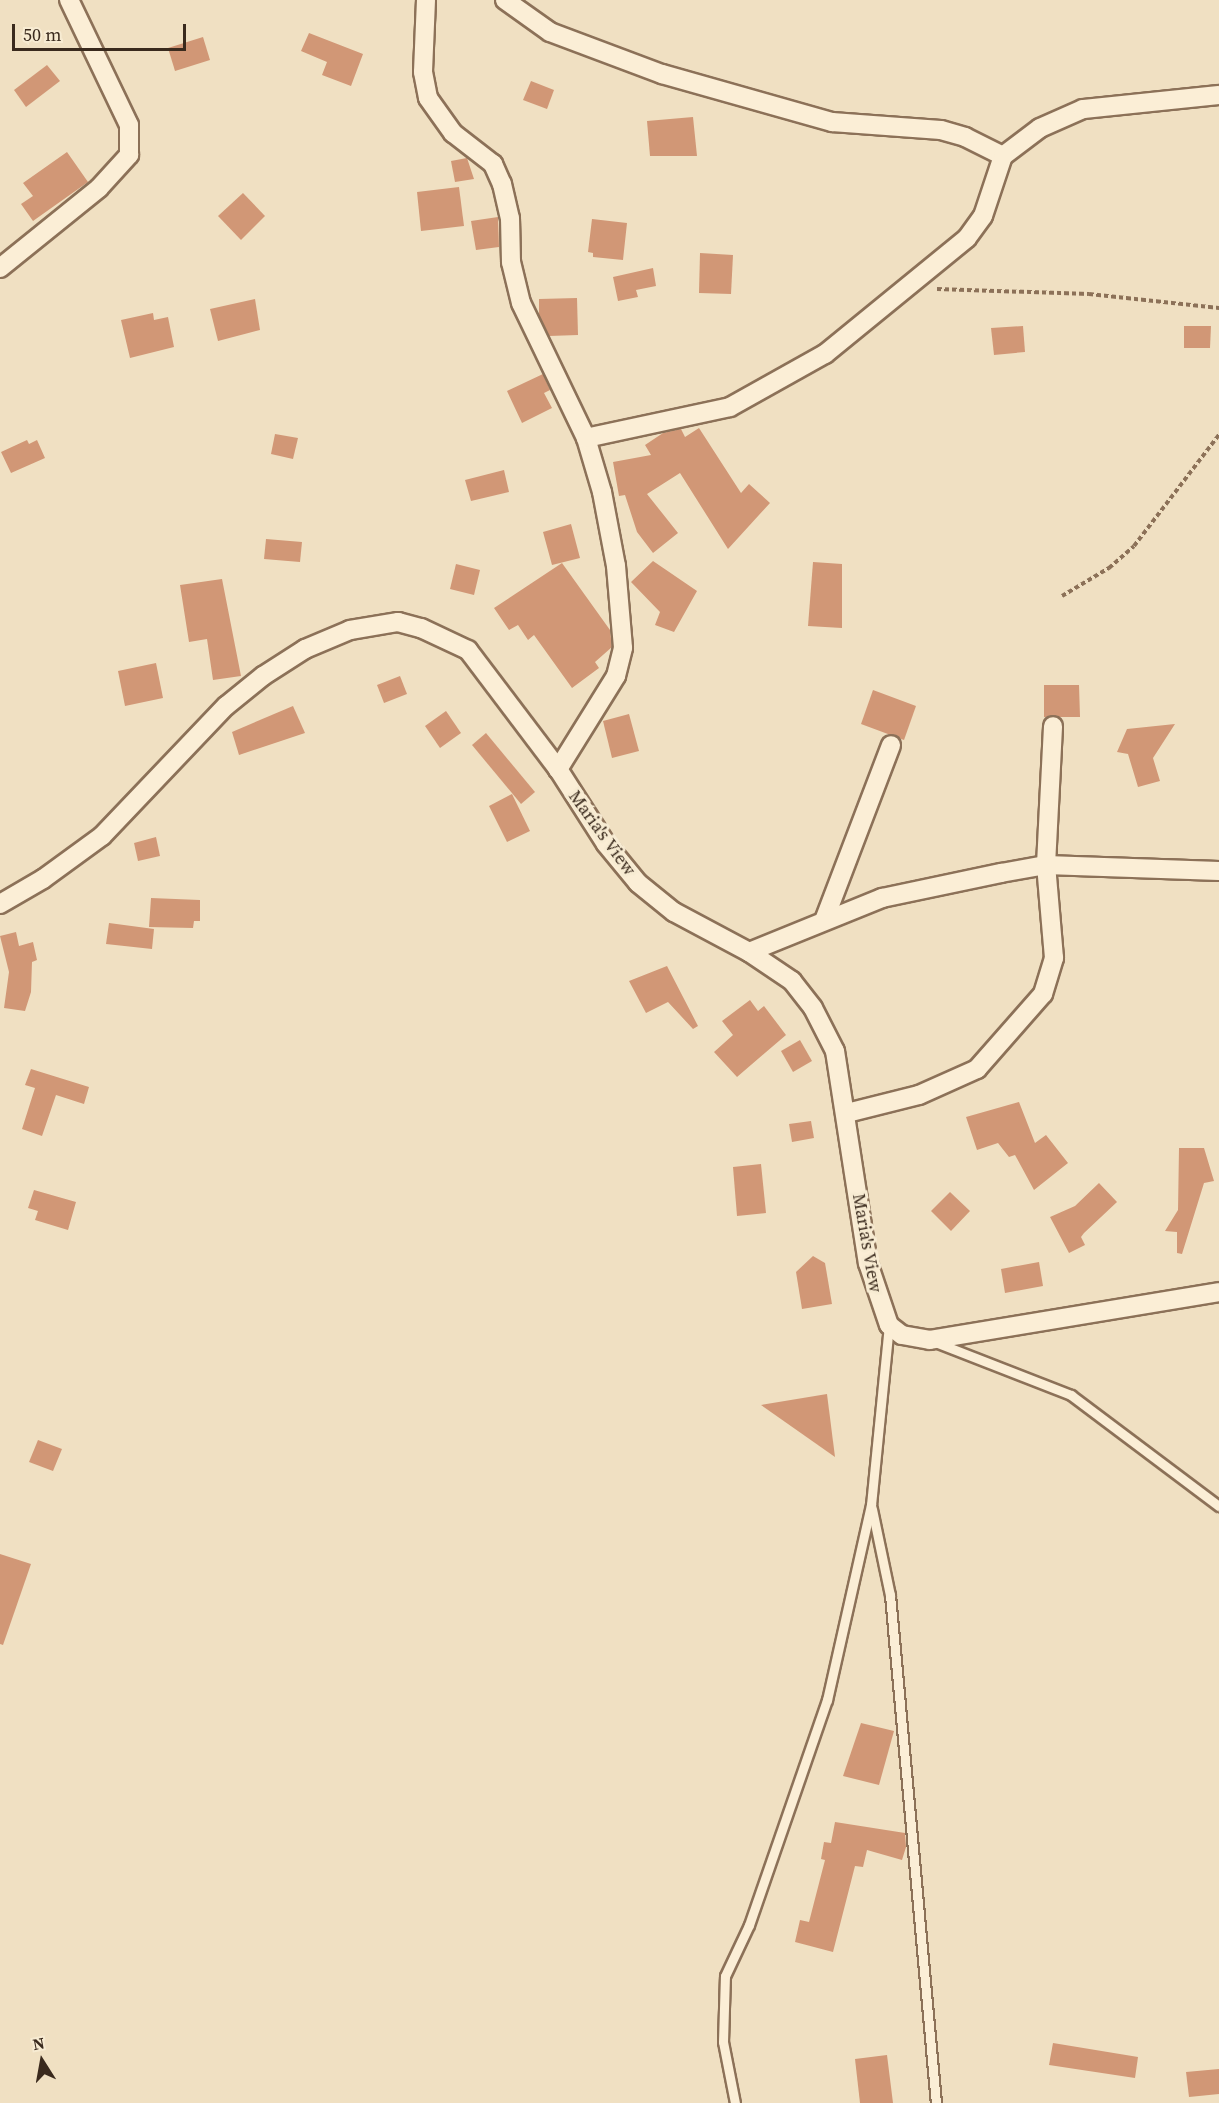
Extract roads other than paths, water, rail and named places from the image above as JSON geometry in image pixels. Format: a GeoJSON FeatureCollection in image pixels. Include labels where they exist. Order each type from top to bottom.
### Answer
{"type":"FeatureCollection","features":[{"type":"Feature","properties":{"kind":"street"},"geometry":{"type":"LineString","coordinates":[[0,268],[99,188],[129,155],[129,125],[69,0]]}},
{"type":"Feature","properties":{"kind":"street"},"geometry":{"type":"LineString","coordinates":[[426,0],[423,72],[428,98],[453,134],[494,164],[510,218],[511,262],[521,303],[586,438],[602,492],[616,566],[623,648],[616,676],[558,769]]}},
{"type":"Feature","properties":{"kind":"street"},"geometry":{"type":"LineString","coordinates":[[505,0],[550,32],[662,74],[832,122],[941,130],[965,137],[1003,156]]}},
{"type":"Feature","properties":{"kind":"street"},"geometry":{"type":"LineString","coordinates":[[586,438],[730,406],[825,354],[910,288],[967,238],[983,216],[1003,156],[1040,128],[1083,109],[1219,95]]}},
{"type":"Feature","properties":{"kind":"street","name":"Maria's View"},"geometry":{"type":"LineString","coordinates":[[0,904],[43,879],[102,836],[226,706],[263,675],[305,649],[350,630],[398,622],[451,639],[468,650],[558,769],[606,844],[638,883],[674,912],[749,952],[792,981],[813,1008],[835,1051],[847,1113],[868,1263],[889,1325]]}},
{"type":"Feature","properties":{"kind":"street"},"geometry":{"type":"LineString","coordinates":[[847,1113],[919,1095],[977,1069],[1043,994],[1054,958],[1046,865],[1053,726]]}},
{"type":"Feature","properties":{"kind":"street"},"geometry":{"type":"LineString","coordinates":[[825,918],[891,745]]}},
{"type":"Feature","properties":{"kind":"street"},"geometry":{"type":"LineString","coordinates":[[749,952],[825,918],[940,884],[1046,865],[1219,871]]}},
{"type":"Feature","properties":{"kind":"street"},"geometry":{"type":"LineString","coordinates":[[889,1325],[902,1335],[930,1340],[1219,1292]]}},
{"type":"Feature","properties":{"kind":"lane"},"geometry":{"type":"LineString","coordinates":[[735,2103],[723,2042],[725,1976],[749,1925],[827,1700],[871,1505],[889,1325]]}},
{"type":"Feature","properties":{"kind":"lane"},"geometry":{"type":"LineString","coordinates":[[930,1340],[1071,1395],[1219,1506]]}},
{"type":"Feature","properties":{"kind":"lane"},"geometry":{"type":"LineString","coordinates":[[871,1505],[890,1595],[936,2103]]}}]}
